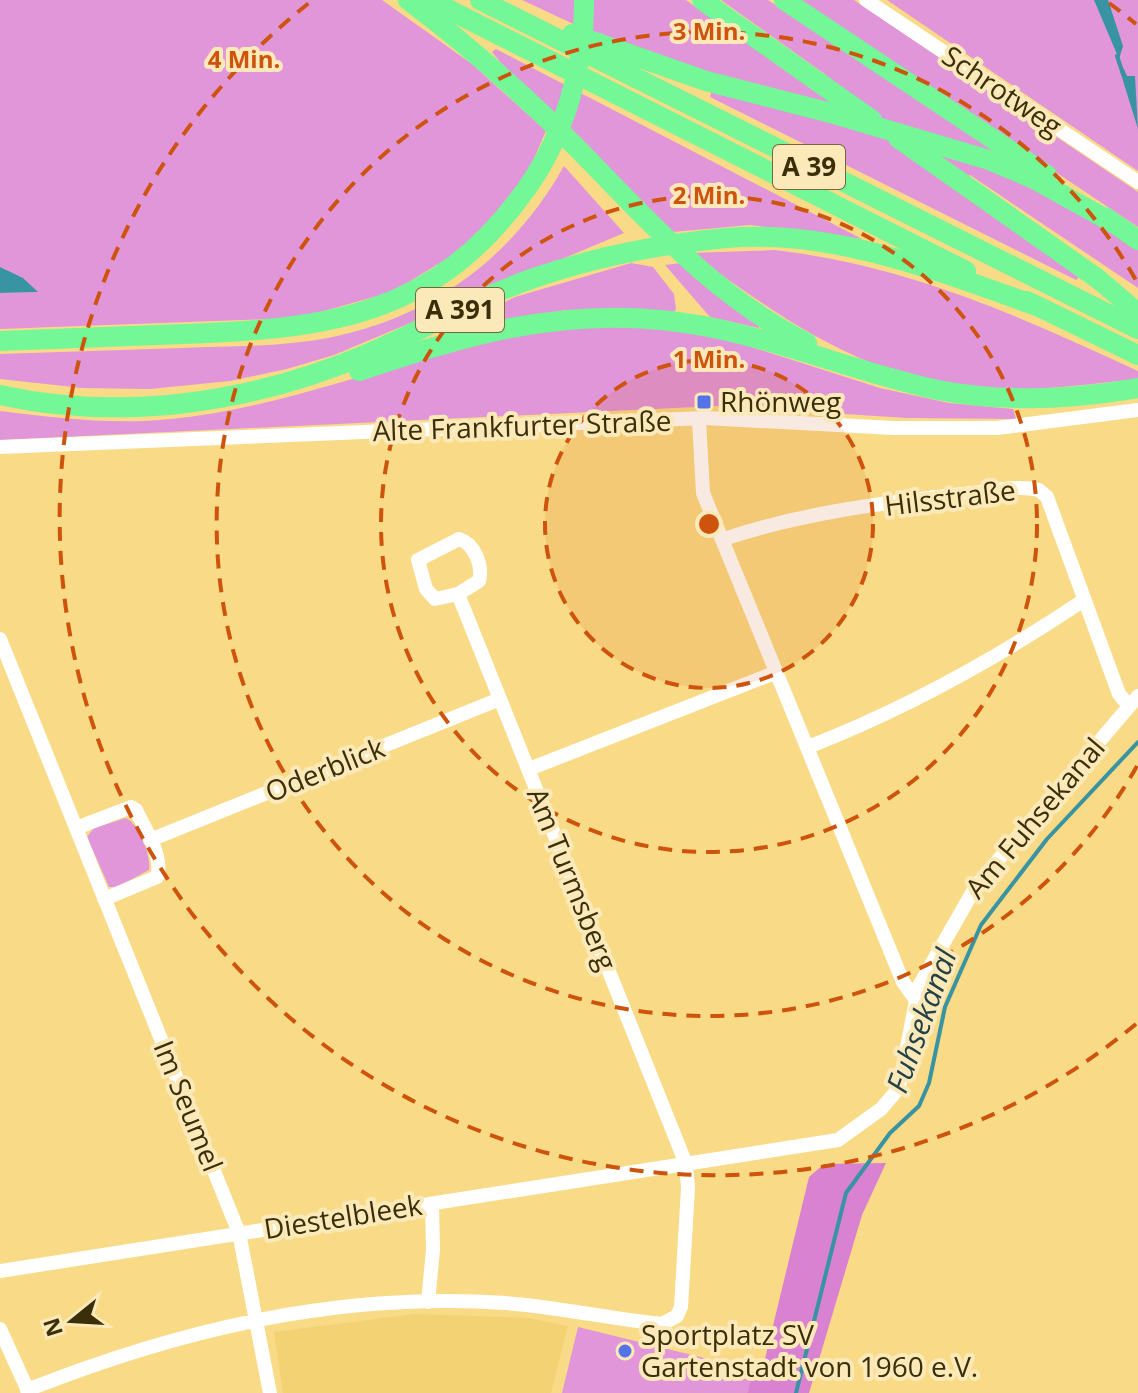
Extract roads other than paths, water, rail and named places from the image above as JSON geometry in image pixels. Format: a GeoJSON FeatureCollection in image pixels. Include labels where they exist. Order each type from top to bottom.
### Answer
{"type":"FeatureCollection","features":[{"type":"Feature","properties":{"kind":"highway"},"geometry":{"type":"LineString","coordinates":[[408,0],[542,114],[702,274],[758,316],[842,361]]}},
{"type":"Feature","properties":{"kind":"highway","name":"A 39"},"geometry":{"type":"LineString","coordinates":[[430,0],[1138,355]]}},
{"type":"Feature","properties":{"kind":"highway"},"geometry":{"type":"LineString","coordinates":[[481,0],[706,81],[827,112],[989,160],[1034,179],[1115,224]]}},
{"type":"Feature","properties":{"kind":"highway","name":"A 39"},"geometry":{"type":"LineString","coordinates":[[481,0],[1138,329]]}},
{"type":"Feature","properties":{"kind":"highway"},"geometry":{"type":"LineString","coordinates":[[0,341],[295,329],[364,313],[408,294],[468,254],[503,220],[544,161],[573,87],[583,35],[584,0]]}},
{"type":"Feature","properties":{"kind":"highway"},"geometry":{"type":"LineString","coordinates":[[702,0],[1098,279],[1138,313]]}},
{"type":"Feature","properties":{"kind":"highway"},"geometry":{"type":"LineString","coordinates":[[784,0],[913,84],[1138,240]]}},
{"type":"Feature","properties":{"kind":"highway","name":"A 391"},"geometry":{"type":"LineString","coordinates":[[0,395],[85,406],[167,405],[236,395],[304,377],[367,354],[532,279],[620,254],[728,238],[775,237],[853,248],[898,259],[1037,306]]}},
{"type":"Feature","properties":{"kind":"highway"},"geometry":{"type":"LineString","coordinates":[[304,377],[333,380],[453,339],[500,327],[597,317],[662,320],[714,327],[941,390],[996,398],[1061,397],[1138,388]]}},
{"type":"Feature","properties":{"kind":"street","name":"Schrotweg"},"geometry":{"type":"LineString","coordinates":[[866,0],[1138,182]]}},
{"type":"Feature","properties":{"kind":"street","name":"Alte Frankfurter Straße"},"geometry":{"type":"LineString","coordinates":[[0,447],[699,420],[997,428],[1138,410]]}},
{"type":"Feature","properties":{"kind":"street"},"geometry":{"type":"LineString","coordinates":[[699,420],[703,493],[903,982],[915,999]]}},
{"type":"Feature","properties":{"kind":"street","name":"Hilsstraße"},"geometry":{"type":"LineString","coordinates":[[724,539],[789,521],[856,509],[1035,489],[1047,497],[1119,694],[1133,701]]}},
{"type":"Feature","properties":{"kind":"street"},"geometry":{"type":"LineString","coordinates":[[459,539],[471,547],[481,575],[474,585],[458,594],[435,599],[426,589],[417,565],[424,554],[459,539]]}},
{"type":"Feature","properties":{"kind":"street","name":"Am Turmsberg"},"geometry":{"type":"LineString","coordinates":[[458,594],[686,1164]]}},
{"type":"Feature","properties":{"kind":"street"},"geometry":{"type":"LineString","coordinates":[[808,747],[941,688],[1084,600]]}},
{"type":"Feature","properties":{"kind":"street","name":"Im Seumel"},"geometry":{"type":"LineString","coordinates":[[0,639],[239,1233],[258,1318],[270,1393]]}},
{"type":"Feature","properties":{"kind":"street"},"geometry":{"type":"LineString","coordinates":[[529,769],[777,672]]}},
{"type":"Feature","properties":{"kind":"street","name":"Oderblick"},"geometry":{"type":"LineString","coordinates":[[150,840],[500,699]]}},
{"type":"Feature","properties":{"kind":"street","name":"Am Fuhsekanal"},"geometry":{"type":"LineString","coordinates":[[686,1164],[831,1143],[855,1130],[881,1109],[899,1088],[915,999],[927,970],[976,886],[1133,701]]}},
{"type":"Feature","properties":{"kind":"street"},"geometry":{"type":"LineString","coordinates":[[76,828],[131,807],[136,810],[150,840],[159,867],[157,877],[104,899]]}},
{"type":"Feature","properties":{"kind":"street"},"geometry":{"type":"LineString","coordinates":[[0,1329],[28,1392],[152,1344],[258,1318],[327,1307],[428,1302],[512,1304],[644,1322],[670,1321],[681,1307],[688,1188],[686,1164]]}},
{"type":"Feature","properties":{"kind":"street","name":"Diestelbleek"},"geometry":{"type":"LineString","coordinates":[[0,1271],[686,1164]]}},
{"type":"Feature","properties":{"kind":"street"},"geometry":{"type":"LineString","coordinates":[[428,1302],[433,1250],[432,1204]]}},
{"type":"Feature","properties":{"kind":"water"},"geometry":{"type":"Polygon","coordinates":[[[1094,0],[1108,0],[1123,46],[1119,59],[1094,0]]]}},
{"type":"Feature","properties":{"kind":"water"},"geometry":{"type":"Polygon","coordinates":[[[1124,69],[1127,76],[1135,76],[1138,129],[1120,71],[1124,69]]]}},
{"type":"Feature","properties":{"kind":"water"},"geometry":{"type":"Polygon","coordinates":[[[0,267],[23,278],[38,292],[0,293],[0,267]]]}},
{"type":"Feature","properties":{"kind":"waterway","name":"Fuhsekanal"},"geometry":{"type":"LineString","coordinates":[[1117,56],[1123,74]]}},
{"type":"Feature","properties":{"kind":"waterway","name":"Fuhsekanal"},"geometry":{"type":"LineString","coordinates":[[796,1393],[846,1193],[890,1133],[919,1106],[929,1083],[945,1007],[981,925],[1047,839],[1138,742]]}},
{"type":"Feature","properties":{"kind":"place","name":"Rhönweg"},"geometry":{"type":"Point","coordinates":[704,402]}},
{"type":"Feature","properties":{"kind":"place","name":"Sportplatz SV Gartenstadt von 1960 e.V."},"geometry":{"type":"Point","coordinates":[625,1351]}}]}
